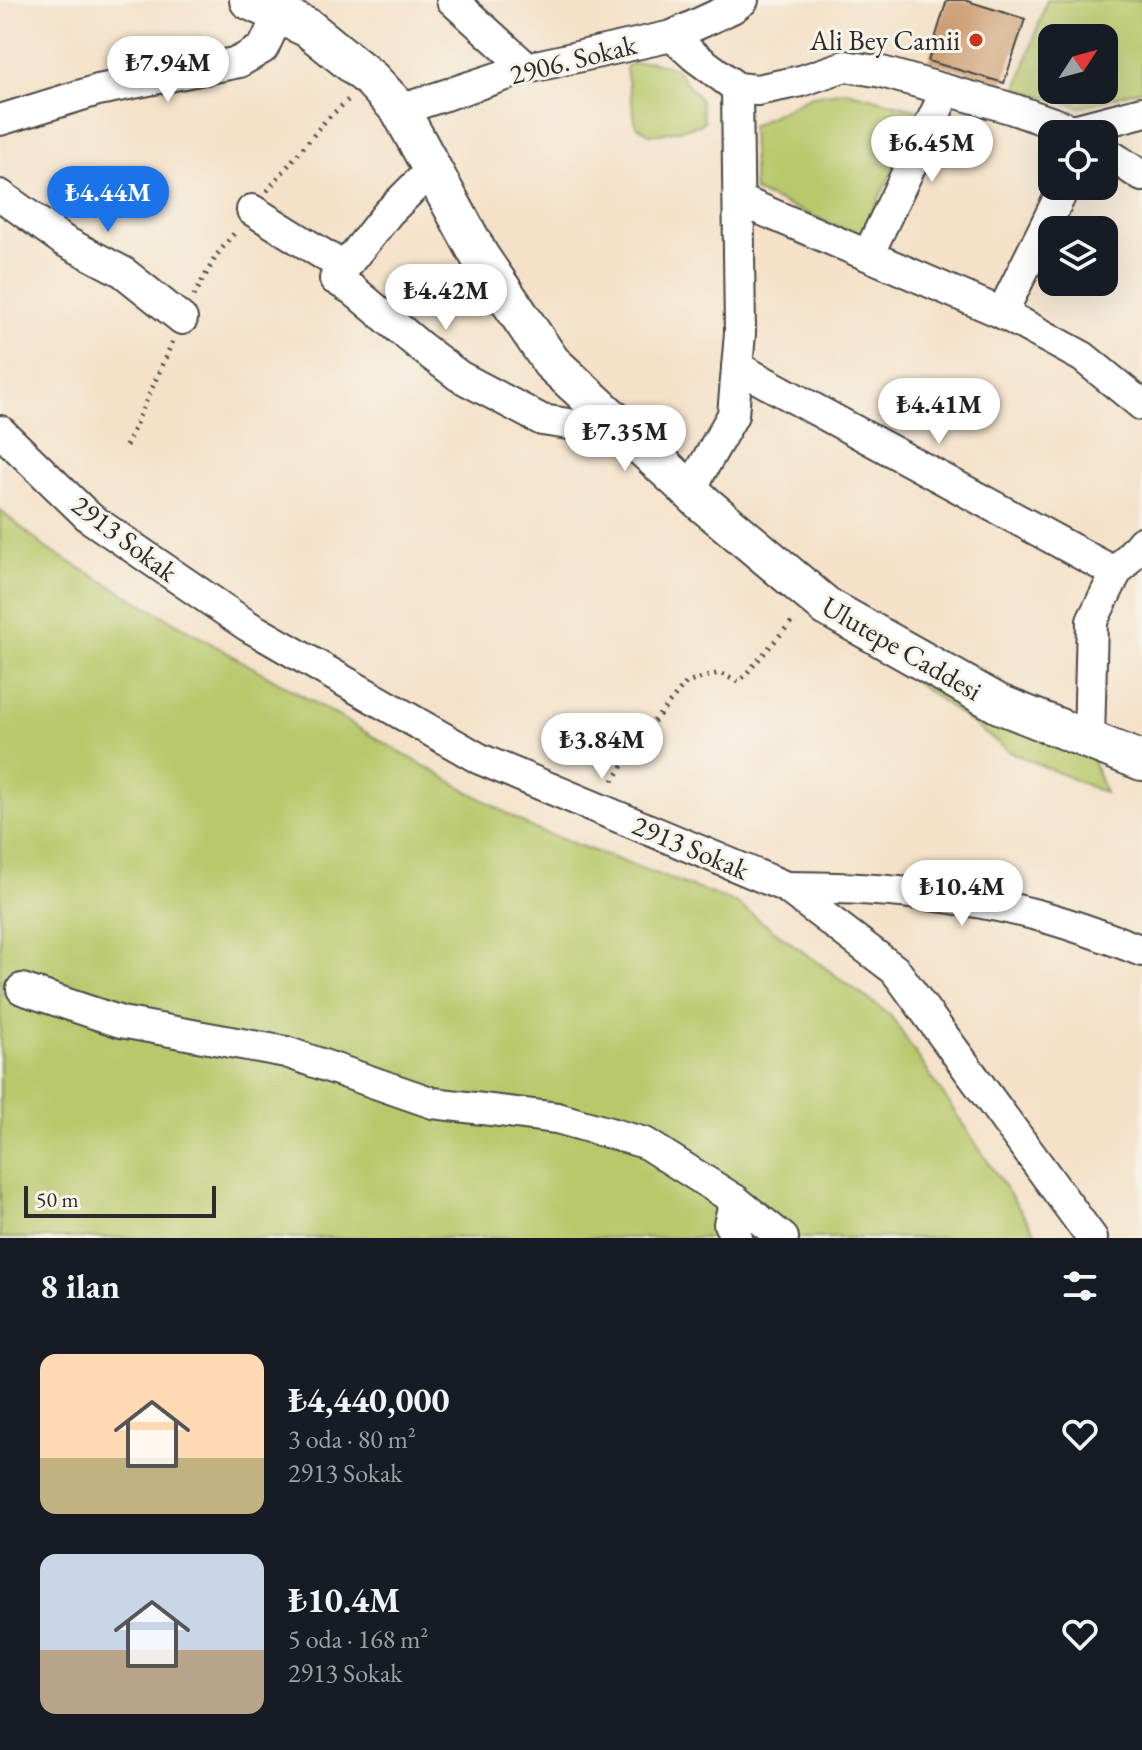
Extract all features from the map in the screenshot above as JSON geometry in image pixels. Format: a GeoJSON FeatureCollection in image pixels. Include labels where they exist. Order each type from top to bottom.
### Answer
{"type":"FeatureCollection","features":[{"type":"Feature","properties":{"kind":"street"},"geometry":{"type":"LineString","coordinates":[[452,0],[527,68]]}},
{"type":"Feature","properties":{"kind":"street","name":"2906. Sokak"},"geometry":{"type":"LineString","coordinates":[[400,110],[527,68],[672,36],[723,5]]}},
{"type":"Feature","properties":{"kind":"street"},"geometry":{"type":"LineString","coordinates":[[0,120],[98,90],[239,62],[263,48],[264,7]]}},
{"type":"Feature","properties":{"kind":"street","name":"Ulutepe Caddesi"},"geometry":{"type":"LineString","coordinates":[[264,7],[308,28],[371,79],[400,110],[480,257],[551,362],[690,490],[827,607],[999,704],[1142,761]]}},
{"type":"Feature","properties":{"kind":"street"},"geometry":{"type":"LineString","coordinates":[[672,36],[737,88],[757,90],[801,81],[845,66],[882,72],[1010,108],[1041,120]]}},
{"type":"Feature","properties":{"kind":"street"},"geometry":{"type":"LineString","coordinates":[[690,490],[733,415],[740,333],[737,88]]}},
{"type":"Feature","properties":{"kind":"street"},"geometry":{"type":"LineString","coordinates":[[868,255],[946,91]]}},
{"type":"Feature","properties":{"kind":"street"},"geometry":{"type":"LineString","coordinates":[[1116,120],[1142,112]]}},
{"type":"Feature","properties":{"kind":"street"},"geometry":{"type":"LineString","coordinates":[[1118,160],[1142,176]]}},
{"type":"Feature","properties":{"kind":"street"},"geometry":{"type":"LineString","coordinates":[[431,170],[388,213],[335,279],[353,290],[459,376],[542,420],[628,433]]}},
{"type":"Feature","properties":{"kind":"street"},"geometry":{"type":"LineString","coordinates":[[0,195],[64,241],[123,272],[182,319]]}},
{"type":"Feature","properties":{"kind":"street"},"geometry":{"type":"LineString","coordinates":[[739,200],[1002,313],[1083,357],[1142,405]]}},
{"type":"Feature","properties":{"kind":"street"},"geometry":{"type":"LineString","coordinates":[[1002,313],[1058,200]]}},
{"type":"Feature","properties":{"kind":"street"},"geometry":{"type":"LineString","coordinates":[[252,210],[345,268]]}},
{"type":"Feature","properties":{"kind":"street"},"geometry":{"type":"LineString","coordinates":[[737,367],[1116,573]]}},
{"type":"Feature","properties":{"kind":"street","name":"2913 Sokak"},"geometry":{"type":"LineString","coordinates":[[0,431],[90,518],[248,626],[480,759],[786,887],[895,970],[1092,1238]]}},
{"type":"Feature","properties":{"kind":"street"},"geometry":{"type":"LineString","coordinates":[[1089,740],[1092,621],[1116,573],[1142,542]]}},
{"type":"Feature","properties":{"kind":"street"},"geometry":{"type":"LineString","coordinates":[[786,887],[841,887],[957,899],[1037,915],[1142,951]]}},
{"type":"Feature","properties":{"kind":"street"},"geometry":{"type":"LineString","coordinates":[[22,989],[121,1022],[286,1052],[433,1103],[557,1118],[645,1143],[735,1200],[783,1238]]}},
{"type":"Feature","properties":{"kind":"street"},"geometry":{"type":"LineString","coordinates":[[735,1200],[729,1224],[737,1238]]}},
{"type":"Feature","properties":{"kind":"path"},"geometry":{"type":"LineString","coordinates":[[126,446],[182,319]]}},
{"type":"Feature","properties":{"kind":"path"},"geometry":{"type":"LineString","coordinates":[[613,781],[645,732],[686,683],[719,673],[739,682],[815,596]]}},
{"type":"Feature","properties":{"kind":"green space"},"geometry":{"type":"Polygon","coordinates":[[[1047,0],[1142,0],[1142,89],[1118,96],[1118,24],[1039,24],[1047,0]]]}},
{"type":"Feature","properties":{"kind":"green space"},"geometry":{"type":"Polygon","coordinates":[[[1038,27],[1038,95],[1017,89],[1038,27]]]}},
{"type":"Feature","properties":{"kind":"green space"},"geometry":{"type":"Polygon","coordinates":[[[650,61],[675,68],[700,100],[704,121],[700,125],[649,134],[636,125],[626,69],[629,64],[650,61]]]}},
{"type":"Feature","properties":{"kind":"green space"},"geometry":{"type":"Polygon","coordinates":[[[846,91],[923,111],[860,236],[754,191],[751,126],[811,96],[846,91]]]}},
{"type":"Feature","properties":{"kind":"green space"},"geometry":{"type":"Polygon","coordinates":[[[0,510],[47,549],[534,829],[736,903],[890,1015],[1039,1238],[0,1238],[0,510]]]}},
{"type":"Feature","properties":{"kind":"green space"},"geometry":{"type":"Polygon","coordinates":[[[877,653],[1090,752],[1105,793],[1010,752],[877,653]]]}},
{"type":"Feature","properties":{"kind":"building","name":"Ali Bey Camii"},"geometry":{"type":"Polygon","coordinates":[[[947,0],[964,0],[1025,19],[1004,83],[928,61],[947,0]]]}},
{"type":"Feature","properties":{"kind":"place","name":"Ali Bey Camii"},"geometry":{"type":"Point","coordinates":[976,40]}}]}
